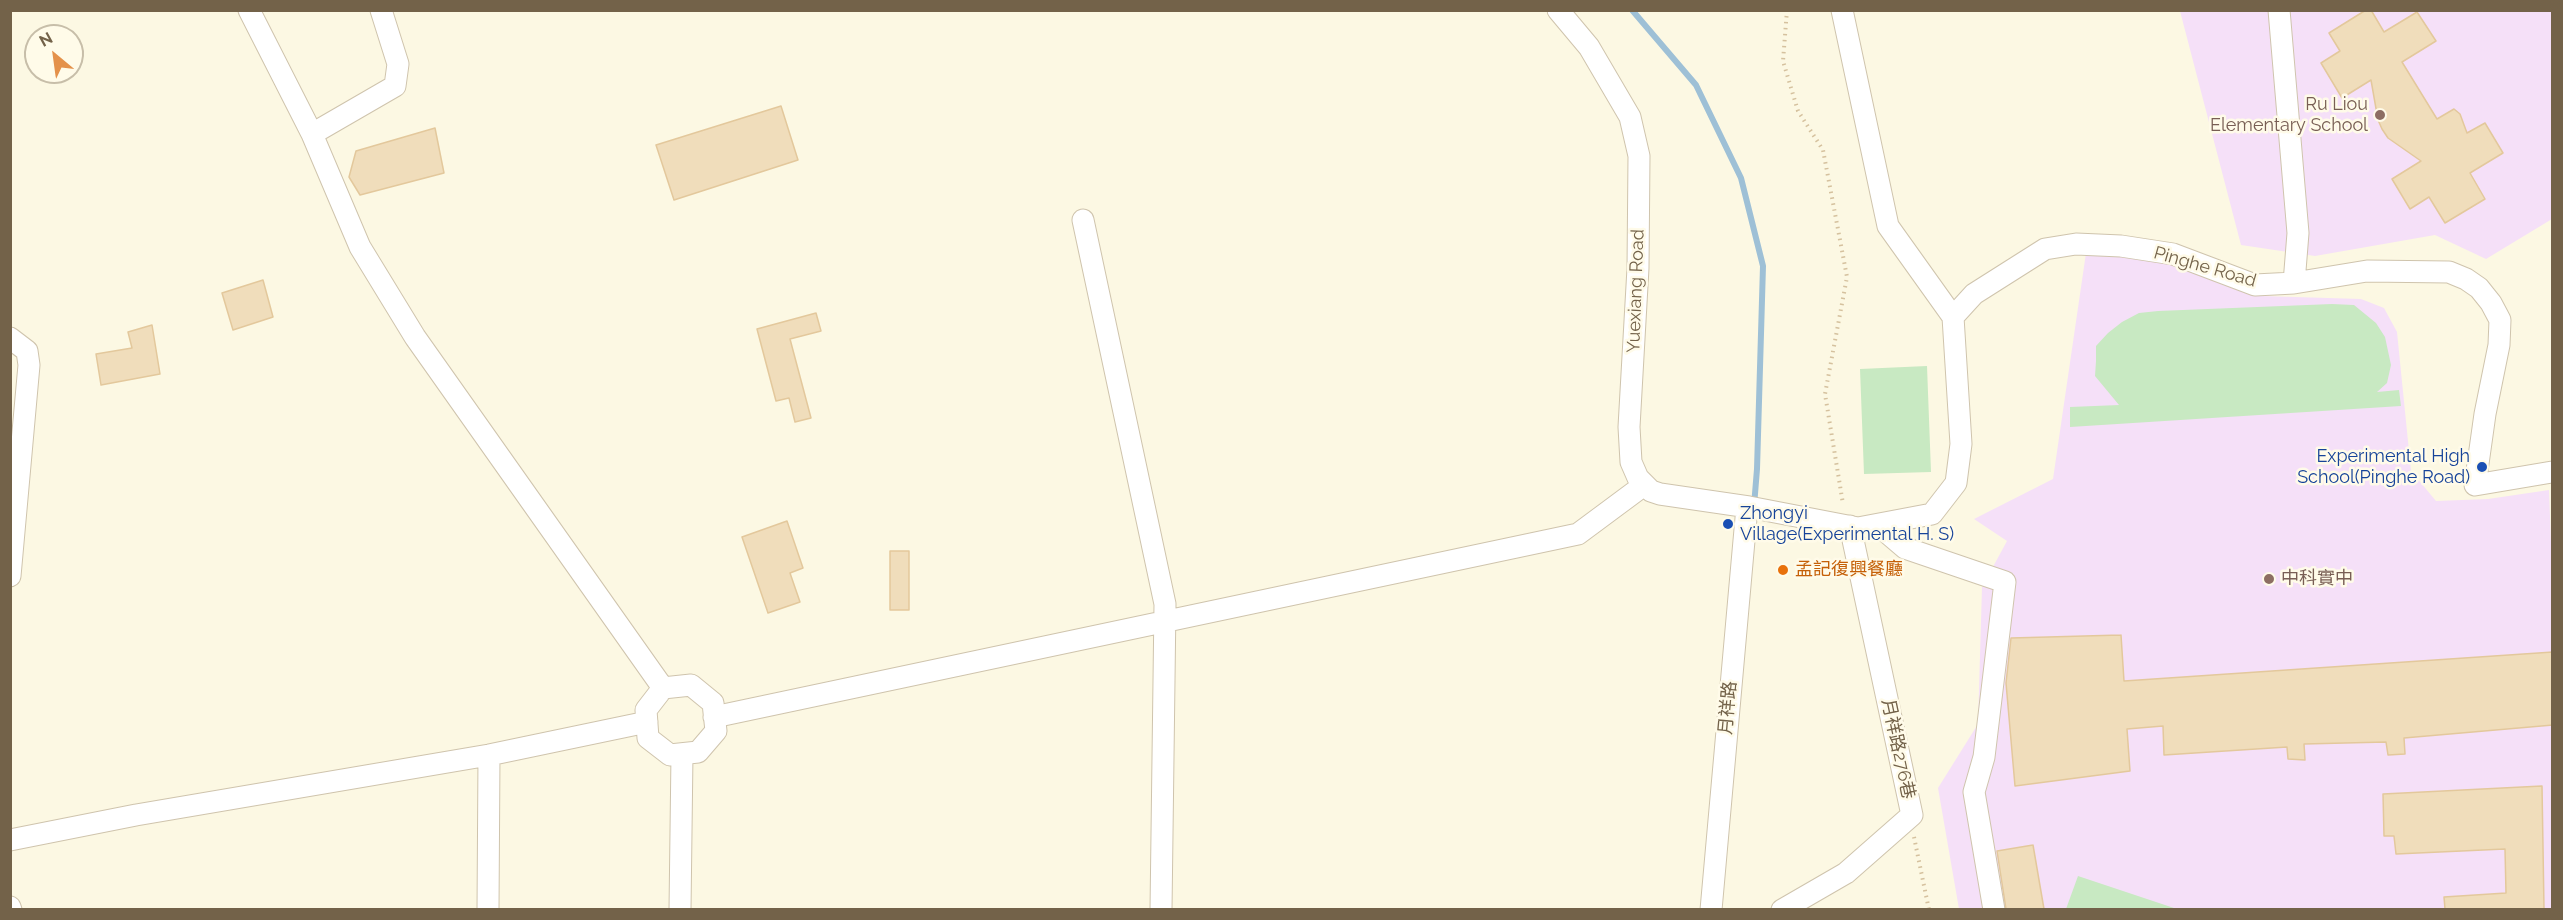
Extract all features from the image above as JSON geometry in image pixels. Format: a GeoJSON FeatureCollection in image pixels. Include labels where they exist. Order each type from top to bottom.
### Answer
{"type":"FeatureCollection","features":[{"type":"Feature","properties":{"kind":"street"},"geometry":{"type":"LineString","coordinates":[[249,10],[312,134],[360,247],[415,338],[663,688]]}},
{"type":"Feature","properties":{"kind":"street"},"geometry":{"type":"LineString","coordinates":[[312,134],[395,86],[398,64],[381,10]]}},
{"type":"Feature","properties":{"kind":"street","name":"Yuexiang Road"},"geometry":{"type":"LineString","coordinates":[[1558,10],[1589,47],[1630,117],[1639,156],[1638,268],[1629,428],[1631,462],[1644,484]]}},
{"type":"Feature","properties":{"kind":"street"},"geometry":{"type":"LineString","coordinates":[[714,717],[1578,534],[1644,484],[1660,494],[1848,526],[1878,525],[1932,514],[1956,483],[1961,444],[1953,317],[1888,226],[1842,10]]}},
{"type":"Feature","properties":{"kind":"street"},"geometry":{"type":"LineString","coordinates":[[2279,10],[2298,233],[2294,283]]}},
{"type":"Feature","properties":{"kind":"street"},"geometry":{"type":"LineString","coordinates":[[1083,220],[1165,604],[1161,909]]}},
{"type":"Feature","properties":{"kind":"street","name":"Pinghe Road"},"geometry":{"type":"LineString","coordinates":[[1953,317],[1974,294],[2045,249],[2076,244],[2121,246],[2173,254],[2255,285],[2294,283],[2367,271],[2448,272],[2466,279],[2485,296],[2500,320],[2499,345],[2485,414],[2475,485],[2553,472]]}},
{"type":"Feature","properties":{"kind":"street"},"geometry":{"type":"LineString","coordinates":[[10,338],[27,351],[29,365],[10,576]]}},
{"type":"Feature","properties":{"kind":"street","name":"月祥路"},"geometry":{"type":"LineString","coordinates":[[1711,909],[1752,508]]}},
{"type":"Feature","properties":{"kind":"street"},"geometry":{"type":"LineString","coordinates":[[1878,525],[1905,548],[2005,582],[1984,757],[1974,792],[1994,909]]}},
{"type":"Feature","properties":{"kind":"street","name":"月祥路276巷"},"geometry":{"type":"LineString","coordinates":[[1782,909],[1846,873],[1912,815],[1848,526]]}},
{"type":"Feature","properties":{"kind":"street"},"geometry":{"type":"LineString","coordinates":[[691,685],[713,703],[716,730],[698,752],[670,755],[648,738],[646,710],[663,688],[691,685]]}},
{"type":"Feature","properties":{"kind":"street"},"geometry":{"type":"LineString","coordinates":[[10,840],[136,814],[489,755],[647,722]]}},
{"type":"Feature","properties":{"kind":"street"},"geometry":{"type":"LineString","coordinates":[[680,909],[682,754]]}},
{"type":"Feature","properties":{"kind":"street"},"geometry":{"type":"LineString","coordinates":[[488,909],[489,755]]}},
{"type":"Feature","properties":{"kind":"path"},"geometry":{"type":"LineString","coordinates":[[1787,10],[1783,61],[1798,111],[1823,150],[1847,277],[1825,394],[1848,526]]}},
{"type":"Feature","properties":{"kind":"path"},"geometry":{"type":"LineString","coordinates":[[1910,816],[1929,909]]}},
{"type":"Feature","properties":{"kind":"shaded area","name":"Ru Liou Elementary School"},"geometry":{"type":"Polygon","coordinates":[[[2180,11],[2552,11],[2552,219],[2486,259],[2435,235],[2315,256],[2241,245],[2180,11]]]}},
{"type":"Feature","properties":{"kind":"shaded area","name":"中科實中"},"geometry":{"type":"Polygon","coordinates":[[[2086,253],[2135,254],[2199,270],[2262,296],[2361,299],[2384,308],[2397,332],[2411,471],[2436,501],[2488,499],[2549,490],[2552,571],[2552,909],[1959,909],[1938,788],[1978,724],[1982,587],[2007,541],[1974,519],[2053,479],[2086,253]]]}},
{"type":"Feature","properties":{"kind":"green space"},"geometry":{"type":"Polygon","coordinates":[[[2332,304],[2354,305],[2376,323],[2385,337],[2391,365],[2387,383],[2377,392],[2399,390],[2401,406],[2070,427],[2070,407],[2119,405],[2095,376],[2096,346],[2122,322],[2139,313],[2332,304]]]}},
{"type":"Feature","properties":{"kind":"green space"},"geometry":{"type":"Polygon","coordinates":[[[1927,366],[1931,472],[1864,474],[1860,369],[1927,366]]]}},
{"type":"Feature","properties":{"kind":"green space"},"geometry":{"type":"Polygon","coordinates":[[[2078,876],[2177,909],[2066,909],[2078,876]]]}},
{"type":"Feature","properties":{"kind":"building"},"geometry":{"type":"Polygon","coordinates":[[[2366,10],[2371,10],[2384,32],[2417,12],[2436,41],[2402,62],[2437,119],[2454,109],[2460,114],[2467,133],[2485,123],[2503,153],[2470,173],[2485,199],[2445,223],[2429,197],[2410,209],[2392,179],[2421,161],[2388,138],[2382,129],[2378,120],[2371,80],[2342,98],[2321,63],[2340,51],[2329,33],[2366,10]]]}},
{"type":"Feature","properties":{"kind":"building"},"geometry":{"type":"Polygon","coordinates":[[[781,106],[798,160],[674,200],[656,145],[781,106]]]}},
{"type":"Feature","properties":{"kind":"building"},"geometry":{"type":"Polygon","coordinates":[[[435,128],[444,173],[360,195],[349,177],[356,151],[435,128]]]}},
{"type":"Feature","properties":{"kind":"building"},"geometry":{"type":"Polygon","coordinates":[[[263,280],[273,317],[233,330],[222,293],[263,280]]]}},
{"type":"Feature","properties":{"kind":"building"},"geometry":{"type":"Polygon","coordinates":[[[816,313],[821,331],[790,339],[811,418],[795,422],[789,398],[776,401],[757,329],[816,313]]]}},
{"type":"Feature","properties":{"kind":"building"},"geometry":{"type":"Polygon","coordinates":[[[152,325],[160,374],[101,385],[96,354],[132,348],[128,332],[152,325]]]}},
{"type":"Feature","properties":{"kind":"building"},"geometry":{"type":"Polygon","coordinates":[[[787,521],[803,568],[790,573],[800,602],[768,613],[742,537],[787,521]]]}},
{"type":"Feature","properties":{"kind":"building"},"geometry":{"type":"Polygon","coordinates":[[[890,551],[909,551],[909,610],[890,610],[890,551]]]}},
{"type":"Feature","properties":{"kind":"building"},"geometry":{"type":"Polygon","coordinates":[[[2121,635],[2124,681],[2553,652],[2553,725],[2404,738],[2405,754],[2388,755],[2386,742],[2304,744],[2305,760],[2288,759],[2287,747],[2164,755],[2163,726],[2127,729],[2130,771],[2015,786],[2006,683],[2011,638],[2121,635]]]}},
{"type":"Feature","properties":{"kind":"building"},"geometry":{"type":"Polygon","coordinates":[[[2542,786],[2544,909],[2445,909],[2444,897],[2506,893],[2505,849],[2396,854],[2394,836],[2384,836],[2383,794],[2542,786]]]}},
{"type":"Feature","properties":{"kind":"building"},"geometry":{"type":"Polygon","coordinates":[[[2033,845],[2044,909],[2006,909],[1997,851],[2033,845]]]}},
{"type":"Feature","properties":{"kind":"waterway"},"geometry":{"type":"LineString","coordinates":[[1632,10],[1696,85],[1741,178],[1763,266],[1754,506]]}},
{"type":"Feature","properties":{"kind":"place","name":"Ru Liou Elementary School"},"geometry":{"type":"Point","coordinates":[2380,115]}},
{"type":"Feature","properties":{"kind":"place","name":"Experimental High School(Pinghe Road)"},"geometry":{"type":"Point","coordinates":[2482,467]}},
{"type":"Feature","properties":{"kind":"place","name":"Zhongyi Village(Experimental H. S)"},"geometry":{"type":"Point","coordinates":[1728,524]}},
{"type":"Feature","properties":{"kind":"place","name":"孟記復興餐廳"},"geometry":{"type":"Point","coordinates":[1783,570]}},
{"type":"Feature","properties":{"kind":"place","name":"中科實中"},"geometry":{"type":"Point","coordinates":[2269,579]}}]}
